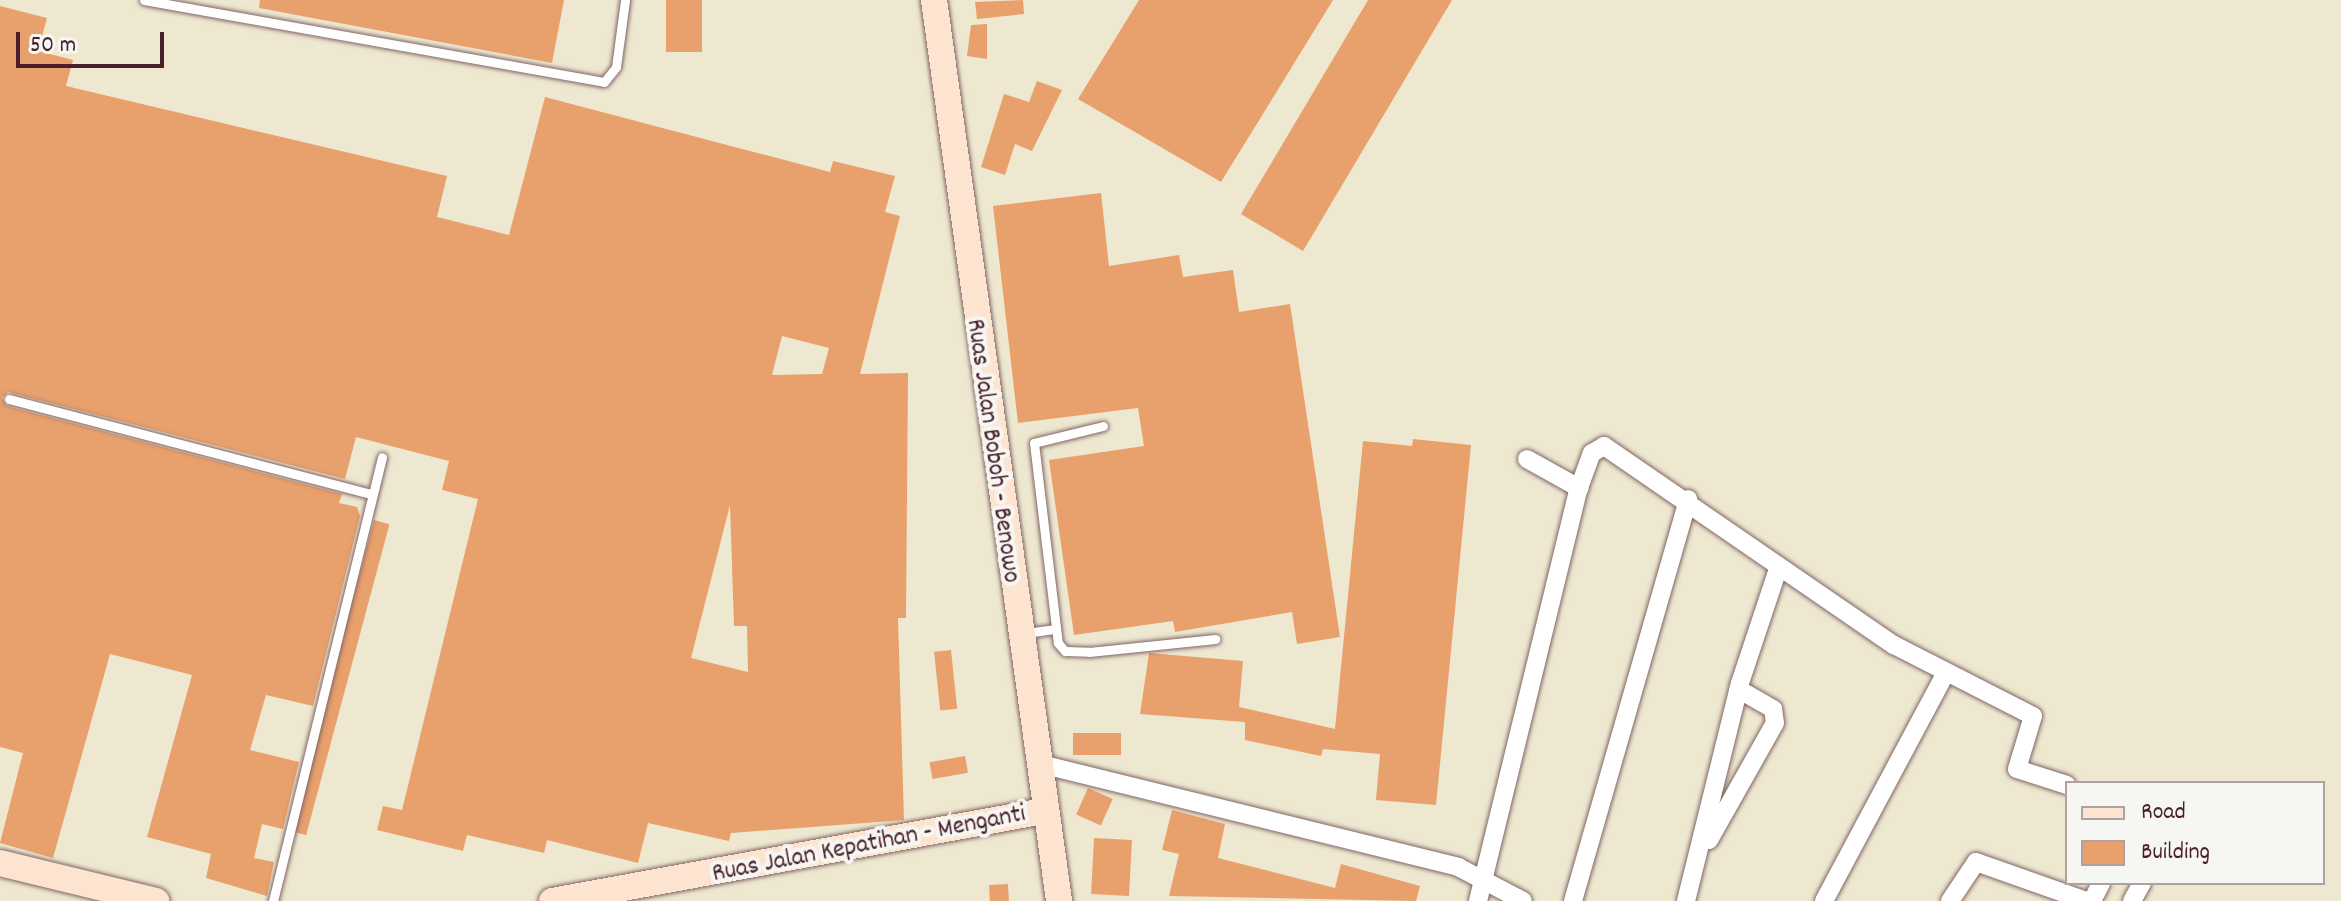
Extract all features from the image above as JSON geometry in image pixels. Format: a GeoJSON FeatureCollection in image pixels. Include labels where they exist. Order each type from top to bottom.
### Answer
{"type":"FeatureCollection","features":[{"type":"Feature","properties":{"kind":"main road","name":"Ruas Jalan Boboh - Benowo"},"geometry":{"type":"LineString","coordinates":[[934,0],[1018,634],[1059,901]]}},
{"type":"Feature","properties":{"kind":"main road","name":"Ruas Jalan Kepatihan - Menganti"},"geometry":{"type":"LineString","coordinates":[[552,901],[1044,811]]}},
{"type":"Feature","properties":{"kind":"main road"},"geometry":{"type":"LineString","coordinates":[[0,863],[156,901]]}},
{"type":"Feature","properties":{"kind":"street"},"geometry":{"type":"LineString","coordinates":[[1478,901],[1579,488],[1592,453],[1604,446],[1688,499],[1779,566],[1945,674],[2033,716],[2017,769],[2065,784]]}},
{"type":"Feature","properties":{"kind":"street"},"geometry":{"type":"LineString","coordinates":[[1527,459],[1579,488]]}},
{"type":"Feature","properties":{"kind":"street"},"geometry":{"type":"LineString","coordinates":[[1573,901],[1688,499]]}},
{"type":"Feature","properties":{"kind":"street"},"geometry":{"type":"LineString","coordinates":[[1693,898],[1698,857],[1738,689],[1779,566]]}},
{"type":"Feature","properties":{"kind":"street"},"geometry":{"type":"LineString","coordinates":[[1824,901],[1945,674]]}},
{"type":"Feature","properties":{"kind":"street"},"geometry":{"type":"LineString","coordinates":[[1698,857],[1775,723],[1773,709],[1738,689]]}},
{"type":"Feature","properties":{"kind":"street"},"geometry":{"type":"LineString","coordinates":[[1036,763],[1483,876],[1523,901]]}},
{"type":"Feature","properties":{"kind":"street"},"geometry":{"type":"LineString","coordinates":[[1950,901],[1976,862],[2089,901]]}},
{"type":"Feature","properties":{"kind":"lane"},"geometry":{"type":"LineString","coordinates":[[144,0],[604,82],[616,67],[625,0]]}},
{"type":"Feature","properties":{"kind":"lane"},"geometry":{"type":"LineString","coordinates":[[9,399],[372,494]]}},
{"type":"Feature","properties":{"kind":"lane"},"geometry":{"type":"LineString","coordinates":[[1103,426],[1034,443],[1054,629],[1065,651],[1215,639]]}},
{"type":"Feature","properties":{"kind":"lane"},"geometry":{"type":"LineString","coordinates":[[273,901],[382,457]]}},
{"type":"Feature","properties":{"kind":"lane"},"geometry":{"type":"LineString","coordinates":[[1018,634],[1054,629]]}},
{"type":"Feature","properties":{"kind":"building"},"geometry":{"type":"Polygon","coordinates":[[[260,0],[564,0],[552,63],[259,8],[260,0]]]}},
{"type":"Feature","properties":{"kind":"building"},"geometry":{"type":"Polygon","coordinates":[[[666,0],[702,0],[702,52],[666,52],[666,0]]]}},
{"type":"Feature","properties":{"kind":"building"},"geometry":{"type":"Polygon","coordinates":[[[1023,0],[1024,14],[977,19],[975,2],[1023,0]]]}},
{"type":"Feature","properties":{"kind":"building"},"geometry":{"type":"Polygon","coordinates":[[[1139,0],[1333,0],[1221,182],[1078,99],[1139,0]]]}},
{"type":"Feature","properties":{"kind":"building"},"geometry":{"type":"Polygon","coordinates":[[[1368,0],[1452,0],[1303,251],[1241,214],[1368,0]]]}},
{"type":"Feature","properties":{"kind":"building"},"geometry":{"type":"Polygon","coordinates":[[[0,6],[47,18],[38,51],[73,60],[66,86],[447,176],[437,217],[509,235],[545,97],[830,172],[833,161],[895,176],[885,212],[900,216],[860,374],[908,373],[906,618],[898,618],[904,820],[731,833],[729,841],[648,823],[638,863],[547,840],[544,853],[467,835],[463,851],[377,830],[383,806],[402,810],[478,499],[442,490],[449,461],[356,437],[345,479],[8,392],[2,398],[7,406],[342,494],[339,503],[357,507],[360,516],[313,706],[266,695],[250,750],[299,762],[283,829],[262,824],[254,858],[274,862],[267,896],[206,878],[211,854],[147,837],[192,675],[110,654],[53,858],[0,843],[23,753],[0,747],[0,6]],[[782,336],[772,375],[822,374],[829,348],[782,336]],[[730,505],[691,658],[748,672],[747,626],[734,626],[730,505]]]}},
{"type":"Feature","properties":{"kind":"building"},"geometry":{"type":"Polygon","coordinates":[[[987,24],[987,59],[967,56],[971,25],[987,24]]]}},
{"type":"Feature","properties":{"kind":"building"},"geometry":{"type":"Polygon","coordinates":[[[1037,81],[1062,90],[1032,151],[1015,144],[1005,175],[981,167],[1004,94],[1029,102],[1037,81]]]}},
{"type":"Feature","properties":{"kind":"building"},"geometry":{"type":"Polygon","coordinates":[[[1101,193],[1109,266],[1179,255],[1183,277],[1233,270],[1239,312],[1290,304],[1340,637],[1297,644],[1292,612],[1175,632],[1173,621],[1074,635],[1049,460],[1144,446],[1138,408],[1018,423],[993,206],[1101,193]]]}},
{"type":"Feature","properties":{"kind":"building"},"geometry":{"type":"Polygon","coordinates":[[[1413,439],[1471,445],[1436,805],[1376,800],[1380,754],[1323,749],[1321,756],[1245,740],[1245,722],[1140,714],[1149,653],[1243,661],[1239,707],[1335,729],[1363,441],[1412,446],[1413,439]]]}},
{"type":"Feature","properties":{"kind":"building"},"geometry":{"type":"Polygon","coordinates":[[[374,520],[389,524],[306,835],[291,831],[374,520]]]}},
{"type":"Feature","properties":{"kind":"building"},"geometry":{"type":"Polygon","coordinates":[[[951,650],[957,709],[940,710],[934,652],[951,650]]]}},
{"type":"Feature","properties":{"kind":"building"},"geometry":{"type":"Polygon","coordinates":[[[1073,733],[1121,733],[1121,755],[1073,755],[1073,733]]]}},
{"type":"Feature","properties":{"kind":"building"},"geometry":{"type":"Polygon","coordinates":[[[965,756],[968,773],[932,779],[930,762],[965,756]]]}},
{"type":"Feature","properties":{"kind":"building"},"geometry":{"type":"Polygon","coordinates":[[[1088,788],[1113,799],[1101,825],[1076,814],[1088,788]]]}},
{"type":"Feature","properties":{"kind":"building"},"geometry":{"type":"Polygon","coordinates":[[[1172,810],[1225,824],[1218,858],[1335,888],[1341,864],[1420,886],[1416,901],[1169,896],[1179,854],[1162,850],[1172,810]]]}},
{"type":"Feature","properties":{"kind":"building"},"geometry":{"type":"Polygon","coordinates":[[[1094,838],[1132,840],[1129,896],[1091,894],[1094,838]]]}},
{"type":"Feature","properties":{"kind":"building"},"geometry":{"type":"Polygon","coordinates":[[[1008,884],[1009,901],[990,901],[989,885],[1008,884]]]}}]}
